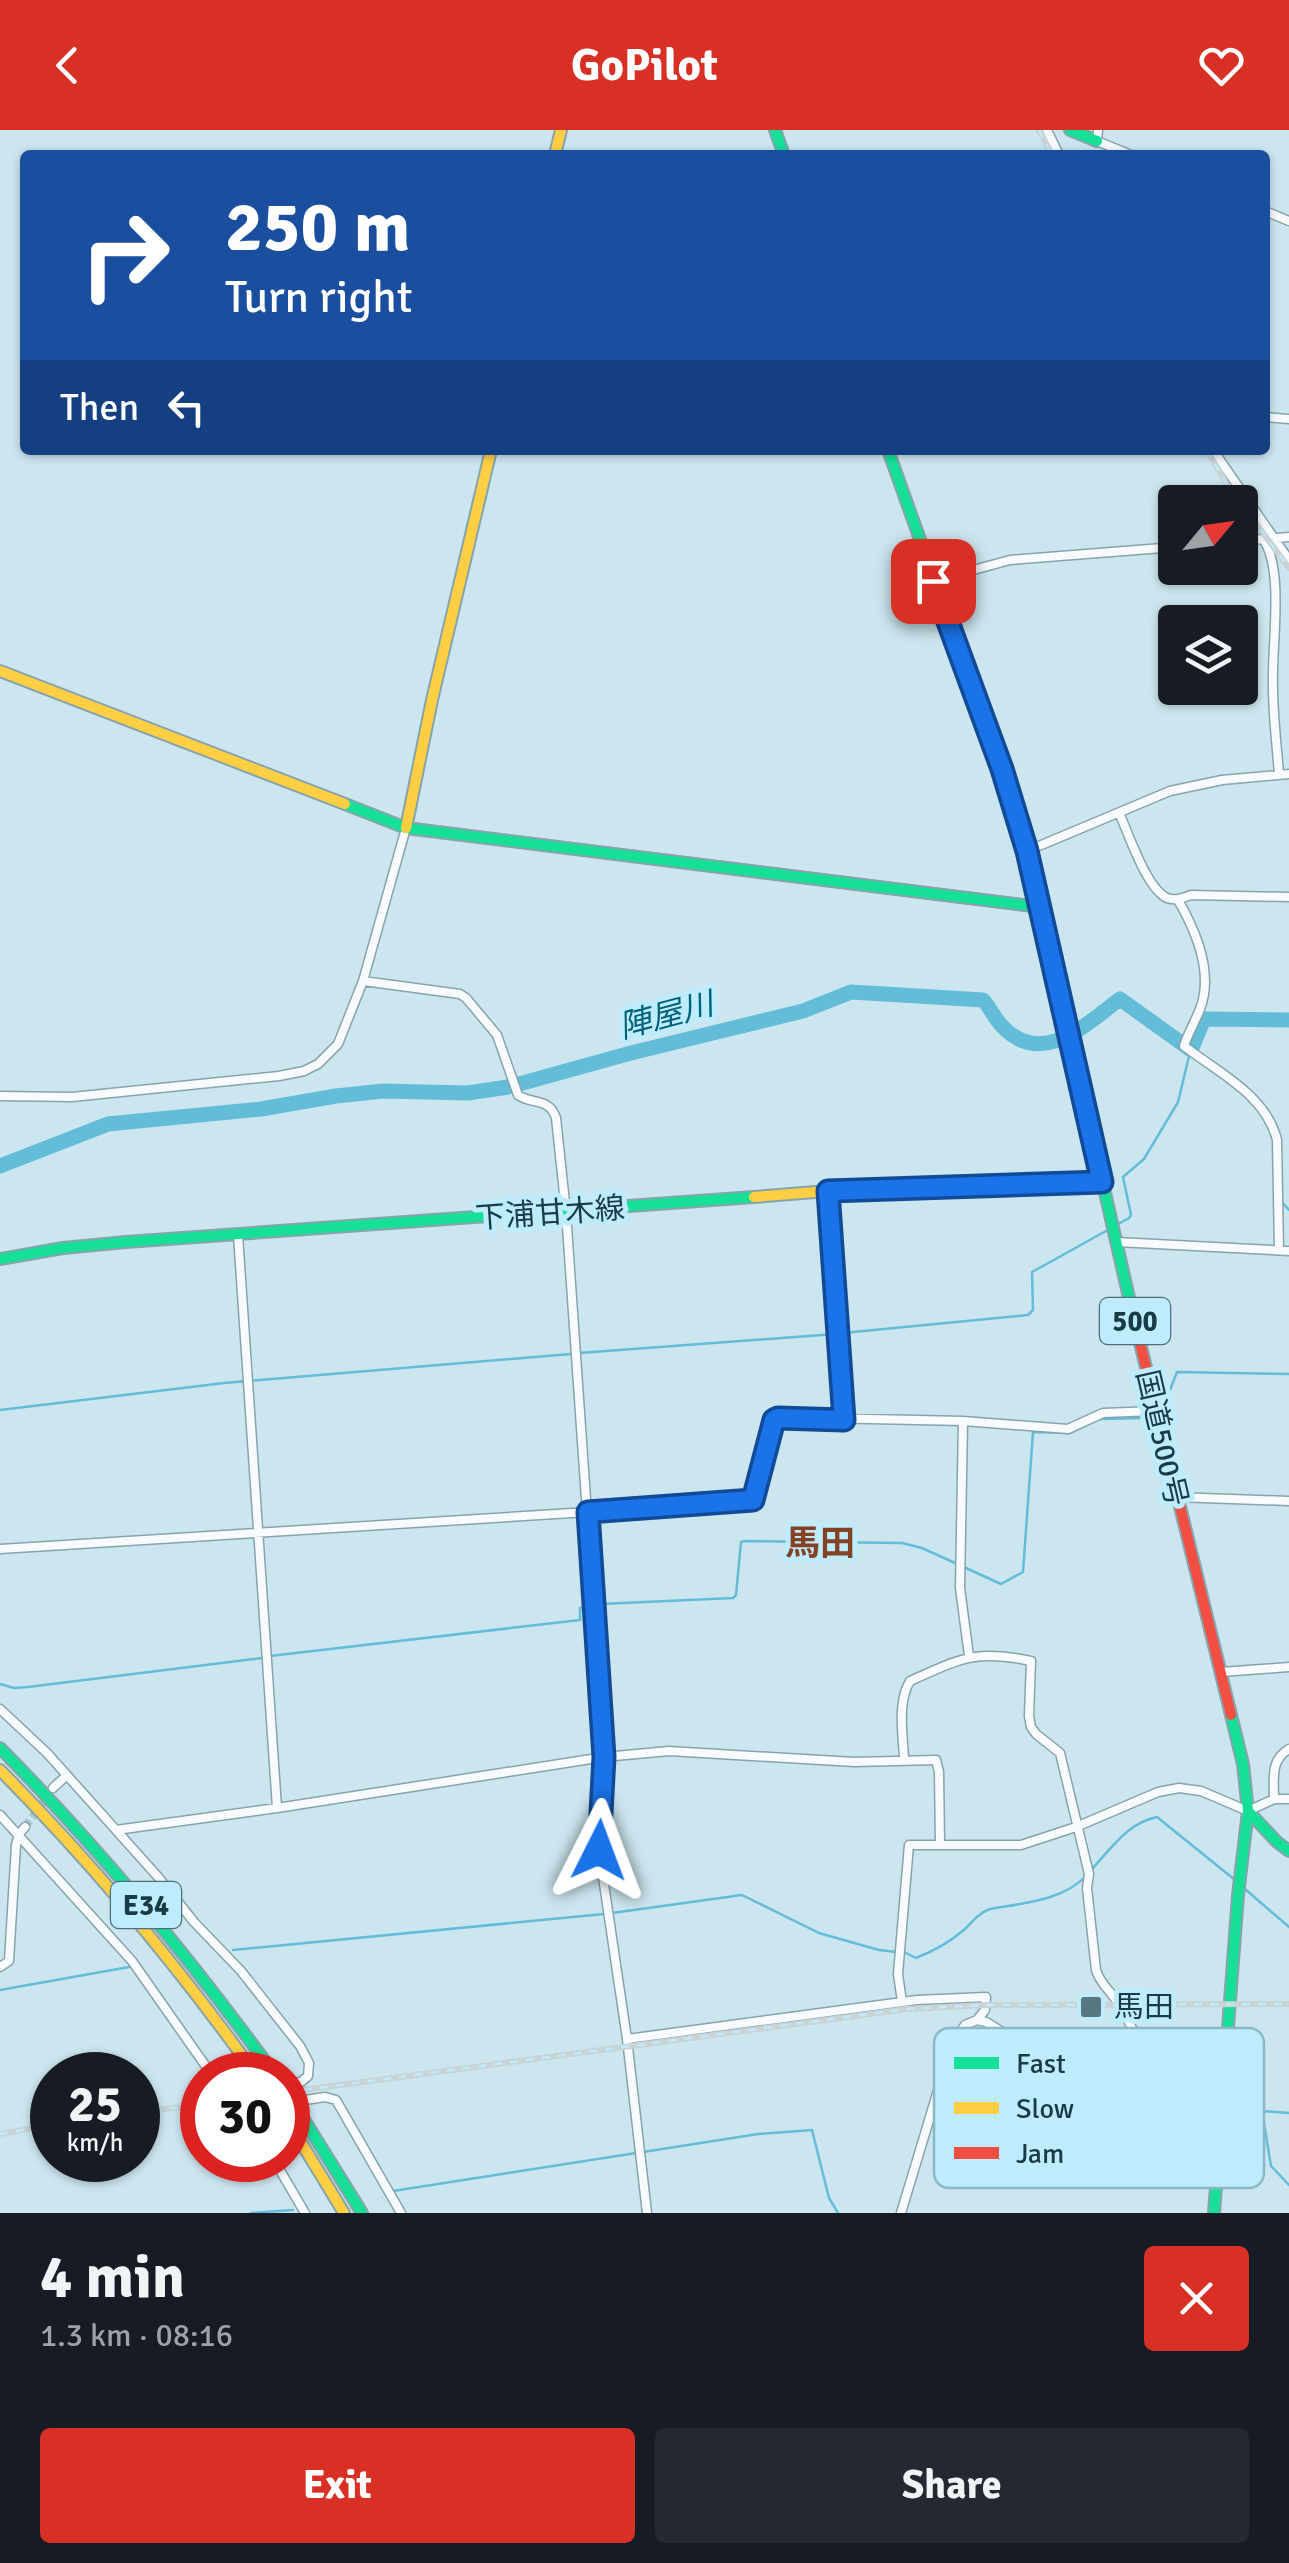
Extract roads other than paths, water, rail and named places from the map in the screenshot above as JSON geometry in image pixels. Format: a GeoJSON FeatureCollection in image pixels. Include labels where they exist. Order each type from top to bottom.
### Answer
{"type":"FeatureCollection","features":[{"type":"Feature","properties":{"kind":"main road"},"geometry":{"type":"LineString","coordinates":[[1070,130],[1098,136]]}},
{"type":"Feature","properties":{"kind":"main road"},"geometry":{"type":"LineString","coordinates":[[406,828],[490,455]]}},
{"type":"Feature","properties":{"kind":"main road","name":"国道500号"},"geometry":{"type":"LineString","coordinates":[[890,455],[1002,769],[1027,851],[1155,1411],[1243,1764],[1248,1811],[1227,2028]]}},
{"type":"Feature","properties":{"kind":"main road"},"geometry":{"type":"LineString","coordinates":[[0,671],[406,828],[1040,907]]}},
{"type":"Feature","properties":{"kind":"main road","name":"下浦甘木線"},"geometry":{"type":"LineString","coordinates":[[0,1259],[63,1248],[828,1191],[1102,1182]]}},
{"type":"Feature","properties":{"kind":"main road","name":"E34"},"geometry":{"type":"LineString","coordinates":[[0,1748],[118,1872],[219,1996],[259,2052]]}},
{"type":"Feature","properties":{"kind":"main road","name":"E34"},"geometry":{"type":"LineString","coordinates":[[0,1770],[70,1841],[156,1941],[240,2052]]}},
{"type":"Feature","properties":{"kind":"main road"},"geometry":{"type":"LineString","coordinates":[[1248,1811],[1289,1851]]}},
{"type":"Feature","properties":{"kind":"main road"},"geometry":{"type":"LineString","coordinates":[[310,2131],[362,2213]]}},
{"type":"Feature","properties":{"kind":"main road"},"geometry":{"type":"LineString","coordinates":[[310,2157],[344,2213]]}},
{"type":"Feature","properties":{"kind":"main road","name":"国道500号"},"geometry":{"type":"LineString","coordinates":[[1214,2213],[1216,2188]]}},
{"type":"Feature","properties":{"kind":"street"},"geometry":{"type":"LineString","coordinates":[[1098,136],[1122,150]]}},
{"type":"Feature","properties":{"kind":"street"},"geometry":{"type":"LineString","coordinates":[[1216,455],[1268,538],[1289,560]]}},
{"type":"Feature","properties":{"kind":"street"},"geometry":{"type":"LineString","coordinates":[[1258,539],[1289,537]]}},
{"type":"Feature","properties":{"kind":"street"},"geometry":{"type":"LineString","coordinates":[[1027,851],[1170,791],[1251,776],[1284,775],[1272,688],[1275,574],[1268,538]]}},
{"type":"Feature","properties":{"kind":"street"},"geometry":{"type":"LineString","coordinates":[[933,581],[1010,560],[1158,548]]}},
{"type":"Feature","properties":{"kind":"street"},"geometry":{"type":"LineString","coordinates":[[1119,813],[1152,885],[1168,898],[1289,897]]}},
{"type":"Feature","properties":{"kind":"street"},"geometry":{"type":"LineString","coordinates":[[0,1096],[72,1097],[304,1072],[327,1058],[338,1044],[363,981],[406,828]]}},
{"type":"Feature","properties":{"kind":"street"},"geometry":{"type":"LineString","coordinates":[[1117,1242],[1284,1250],[1273,1123],[1245,1091],[1184,1046],[1206,985],[1192,927],[1178,900]]}},
{"type":"Feature","properties":{"kind":"street"},"geometry":{"type":"LineString","coordinates":[[363,981],[466,998],[497,1035],[518,1095],[544,1102],[554,1112],[566,1212],[604,1757],[599,1850],[647,2213]]}},
{"type":"Feature","properties":{"kind":"street"},"geometry":{"type":"LineString","coordinates":[[828,1191],[844,1420]]}},
{"type":"Feature","properties":{"kind":"street"},"geometry":{"type":"LineString","coordinates":[[238,1235],[277,1808]]}},
{"type":"Feature","properties":{"kind":"street"},"geometry":{"type":"LineString","coordinates":[[0,1549],[753,1500],[774,1420],[778,1418],[963,1421],[1068,1428],[1103,1413],[1155,1411]]}},
{"type":"Feature","properties":{"kind":"street"},"geometry":{"type":"LineString","coordinates":[[963,1421],[960,1588],[968,1656]]}},
{"type":"Feature","properties":{"kind":"street"},"geometry":{"type":"LineString","coordinates":[[1176,1497],[1289,1501]]}},
{"type":"Feature","properties":{"kind":"street"},"geometry":{"type":"LineString","coordinates":[[904,1759],[904,1698],[910,1681],[968,1656],[1002,1654],[1031,1661],[1031,1727],[1060,1753],[1089,1874],[1087,1888],[1096,1970],[1131,2028]]}},
{"type":"Feature","properties":{"kind":"street"},"geometry":{"type":"LineString","coordinates":[[1221,1672],[1289,1668]]}},
{"type":"Feature","properties":{"kind":"street"},"geometry":{"type":"LineString","coordinates":[[0,1708],[47,1754],[241,1971],[303,2052]]}},
{"type":"Feature","properties":{"kind":"street"},"geometry":{"type":"LineString","coordinates":[[1274,1799],[1276,1760],[1289,1749]]}},
{"type":"Feature","properties":{"kind":"street"},"geometry":{"type":"LineString","coordinates":[[116,1830],[604,1757],[669,1751],[854,1762],[936,1760],[940,1844]]}},
{"type":"Feature","properties":{"kind":"street"},"geometry":{"type":"LineString","coordinates":[[53,1788],[66,1776]]}},
{"type":"Feature","properties":{"kind":"street"},"geometry":{"type":"LineString","coordinates":[[902,2002],[898,1974],[909,1845],[1021,1846],[1158,1792],[1180,1788],[1201,1790],[1248,1811],[1274,1799],[1289,1799]]}},
{"type":"Feature","properties":{"kind":"street"},"geometry":{"type":"LineString","coordinates":[[0,1816],[22,1831],[132,1961],[196,2052]]}},
{"type":"Feature","properties":{"kind":"street"},"geometry":{"type":"LineString","coordinates":[[0,1967],[9,1961],[16,1845],[22,1831]]}},
{"type":"Feature","properties":{"kind":"street"},"geometry":{"type":"LineString","coordinates":[[627,2039],[902,2002],[986,1996],[985,2010],[962,2028]]}},
{"type":"Feature","properties":{"kind":"street"},"geometry":{"type":"LineString","coordinates":[[977,2020],[996,2028]]}},
{"type":"Feature","properties":{"kind":"street"},"geometry":{"type":"LineString","coordinates":[[310,2099],[336,2100],[400,2213]]}},
{"type":"Feature","properties":{"kind":"street"},"geometry":{"type":"LineString","coordinates":[[901,2213],[934,2104]]}},
{"type":"Feature","properties":{"kind":"street"},"geometry":{"type":"LineString","coordinates":[[287,2182],[305,2213]]}},
{"type":"Feature","properties":{"kind":"waterway","name":"陣屋川"},"geometry":{"type":"LineString","coordinates":[[0,1166],[108,1124],[261,1109],[383,1091],[468,1093],[508,1087],[803,1011],[851,992],[983,1000],[1002,1026],[1017,1038],[1033,1043],[1063,1038],[1120,999],[1191,1050],[1204,1019],[1289,1020]]}},
{"type":"Feature","properties":{"kind":"waterway"},"geometry":{"type":"LineString","coordinates":[[1118,1224],[1131,1215],[1123,1177],[1144,1159],[1178,1102],[1190,1052]]}},
{"type":"Feature","properties":{"kind":"waterway"},"geometry":{"type":"LineString","coordinates":[[1267,1109],[1275,1124]]}},
{"type":"Feature","properties":{"kind":"waterway"},"geometry":{"type":"LineString","coordinates":[[1281,1201],[1289,1210]]}},
{"type":"Feature","properties":{"kind":"waterway"},"geometry":{"type":"LineString","coordinates":[[843,1333],[1028,1315],[1033,1310],[1032,1272],[1106,1231]]}},
{"type":"Feature","properties":{"kind":"waterway"},"geometry":{"type":"LineString","coordinates":[[579,1353],[835,1334]]}},
{"type":"Feature","properties":{"kind":"waterway"},"geometry":{"type":"LineString","coordinates":[[0,1410],[224,1383],[571,1354]]}},
{"type":"Feature","properties":{"kind":"waterway"},"geometry":{"type":"LineString","coordinates":[[1163,1408],[1177,1372],[1289,1374]]}},
{"type":"Feature","properties":{"kind":"waterway"},"geometry":{"type":"LineString","coordinates":[[270,1656],[580,1620],[580,1608],[601,1604],[733,1598],[741,1542],[746,1541],[902,1543],[922,1548],[1001,1584],[1023,1572],[1033,1432],[1070,1433],[1099,1419],[1149,1418]]}},
{"type":"Feature","properties":{"kind":"waterway"},"geometry":{"type":"LineString","coordinates":[[0,1684],[28,1687],[262,1658]]}},
{"type":"Feature","properties":{"kind":"waterway"},"geometry":{"type":"LineString","coordinates":[[1091,1870],[1128,1831],[1157,1817],[1235,1880]]}},
{"type":"Feature","properties":{"kind":"waterway"},"geometry":{"type":"LineString","coordinates":[[904,1952],[916,1958],[942,1946],[990,1909],[1054,1896],[1086,1876]]}},
{"type":"Feature","properties":{"kind":"waterway"},"geometry":{"type":"LineString","coordinates":[[1245,1889],[1289,1927]]}},
{"type":"Feature","properties":{"kind":"waterway"},"geometry":{"type":"LineString","coordinates":[[612,1913],[742,1895],[819,1933],[896,1952]]}},
{"type":"Feature","properties":{"kind":"waterway"},"geometry":{"type":"LineString","coordinates":[[233,1950],[604,1914]]}},
{"type":"Feature","properties":{"kind":"waterway"},"geometry":{"type":"LineString","coordinates":[[0,1990],[129,1967]]}},
{"type":"Feature","properties":{"kind":"waterway"},"geometry":{"type":"LineString","coordinates":[[1264,2111],[1289,2113]]}},
{"type":"Feature","properties":{"kind":"waterway"},"geometry":{"type":"LineString","coordinates":[[1264,2123],[1271,2166],[1289,2185]]}},
{"type":"Feature","properties":{"kind":"waterway"},"geometry":{"type":"LineString","coordinates":[[643,2152],[758,2134],[812,2130],[829,2198],[838,2213]]}},
{"type":"Feature","properties":{"kind":"waterway"},"geometry":{"type":"LineString","coordinates":[[393,2191],[636,2153]]}},
{"type":"Feature","properties":{"kind":"waterway"},"geometry":{"type":"LineString","coordinates":[[251,2213],[293,2210]]}},
{"type":"Feature","properties":{"kind":"tunnel"},"geometry":{"type":"LineString","coordinates":[[25,1827],[49,1794]]}},
{"type":"Feature","properties":{"kind":"railway"},"geometry":{"type":"LineString","coordinates":[[1039,130],[1049,150]]}},
{"type":"Feature","properties":{"kind":"railway"},"geometry":{"type":"LineString","coordinates":[[1210,455],[1289,568]]}},
{"type":"Feature","properties":{"kind":"railway"},"geometry":{"type":"LineString","coordinates":[[310,2089],[907,2009],[1289,2004]]}},
{"type":"Feature","properties":{"kind":"railway"},"geometry":{"type":"LineString","coordinates":[[160,2110],[180,2107]]}},
{"type":"Feature","properties":{"kind":"railway"},"geometry":{"type":"LineString","coordinates":[[0,2134],[30,2129]]}},
{"type":"Feature","properties":{"kind":"place","name":"馬田"},"geometry":{"type":"Point","coordinates":[1091,2007]}},
{"type":"Feature","properties":{"kind":"district","name":"馬田"},"geometry":{"type":"Point","coordinates":[820,1543]}}]}
